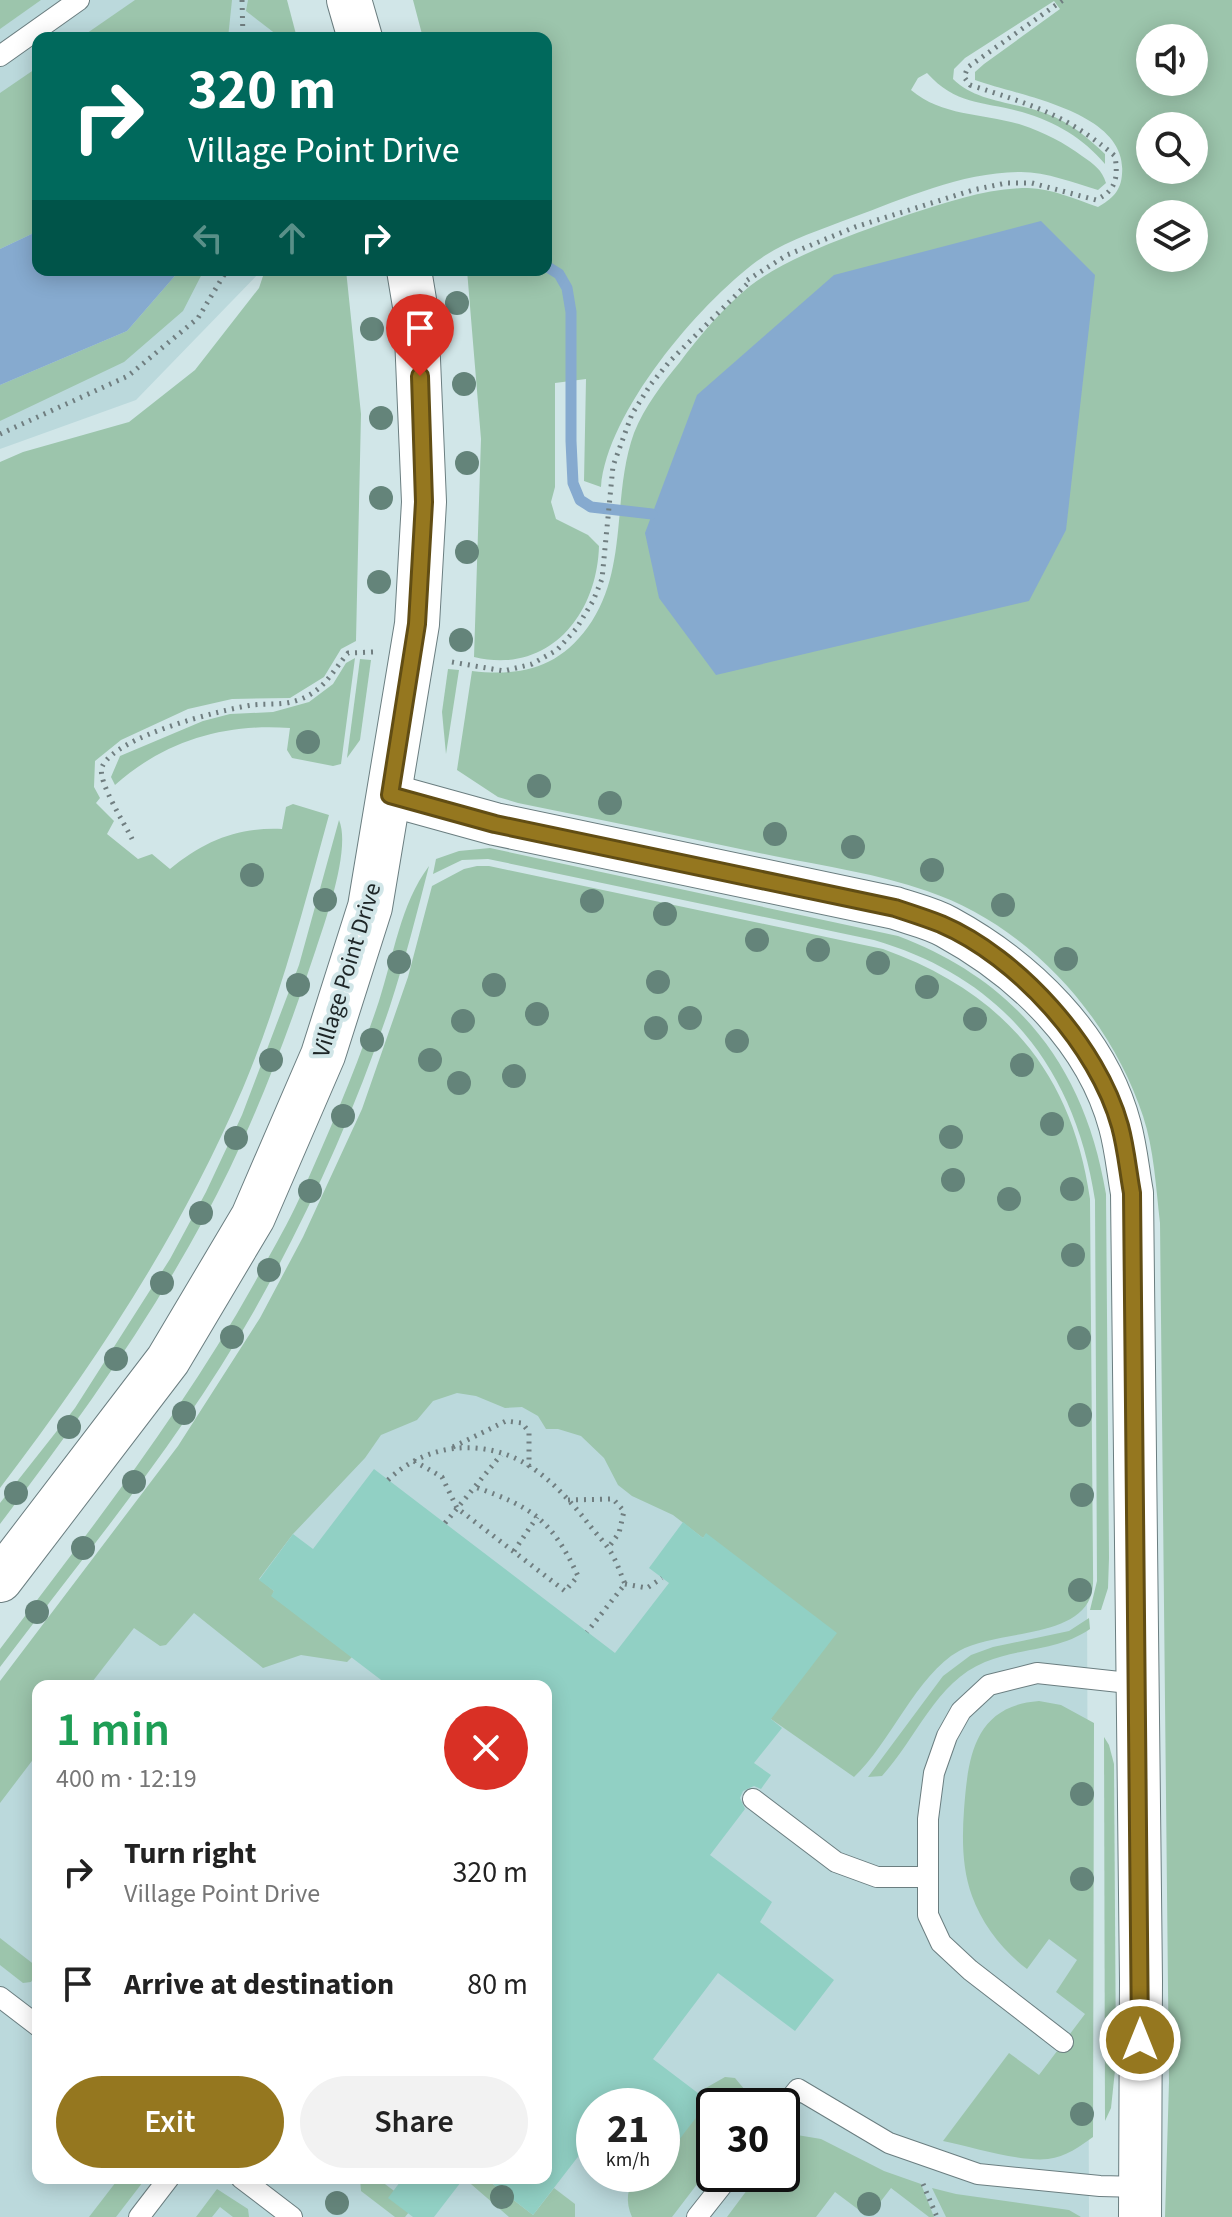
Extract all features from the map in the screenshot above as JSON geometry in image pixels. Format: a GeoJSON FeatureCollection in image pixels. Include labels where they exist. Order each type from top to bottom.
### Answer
{"type":"FeatureCollection","features":[{"type":"Feature","properties":{"kind":"street"},"geometry":{"type":"LineString","coordinates":[[349,0],[358,32]]}},
{"type":"Feature","properties":{"kind":"street","name":"Village Point Drive"},"geometry":{"type":"LineString","coordinates":[[0,1580],[168,1360],[253,1217],[323,1055],[370,907],[413,657],[424,502],[416,312],[410,276]]}},
{"type":"Feature","properties":{"kind":"street"},"geometry":{"type":"LineString","coordinates":[[390,795],[495,824],[895,908],[943,925],[1017,974],[1055,1011],[1086,1052],[1105,1087],[1120,1125],[1132,1193],[1140,2202]]}},
{"type":"Feature","properties":{"kind":"lane"},"geometry":{"type":"LineString","coordinates":[[34,32],[79,0]]}},
{"type":"Feature","properties":{"kind":"lane"},"geometry":{"type":"LineString","coordinates":[[0,56],[32,33]]}},
{"type":"Feature","properties":{"kind":"lane"},"geometry":{"type":"LineString","coordinates":[[1063,2042],[970,1970],[941,1943],[928,1915],[928,1819],[934,1773],[947,1736],[961,1711],[989,1685],[1037,1673],[1138,1684]]}},
{"type":"Feature","properties":{"kind":"lane"},"geometry":{"type":"LineString","coordinates":[[753,1799],[836,1862],[877,1877],[927,1877]]}},
{"type":"Feature","properties":{"kind":"lane"},"geometry":{"type":"LineString","coordinates":[[0,1997],[32,2021]]}},
{"type":"Feature","properties":{"kind":"lane"},"geometry":{"type":"LineString","coordinates":[[800,2090],[889,2143],[978,2174],[1100,2186],[1140,2202]]}},
{"type":"Feature","properties":{"kind":"lane"},"geometry":{"type":"LineString","coordinates":[[139,2217],[164,2184]]}},
{"type":"Feature","properties":{"kind":"lane"},"geometry":{"type":"LineString","coordinates":[[249,2184],[292,2217]]}},
{"type":"Feature","properties":{"kind":"lane"},"geometry":{"type":"LineString","coordinates":[[697,2217],[717,2192]]}},
{"type":"Feature","properties":{"kind":"path"},"geometry":{"type":"LineString","coordinates":[[242,0],[243,32]]}},
{"type":"Feature","properties":{"kind":"path"},"geometry":{"type":"LineString","coordinates":[[452,662],[504,671],[532,664],[557,650],[576,629],[602,579],[613,466],[632,414],[660,372],[748,283],[746,281],[787,255],[855,227],[973,190],[1006,183],[1032,183],[1096,200],[1107,194],[1117,176],[1115,156],[1097,141],[1060,116],[970,85],[964,77],[968,67],[1063,0]]}},
{"type":"Feature","properties":{"kind":"path"},"geometry":{"type":"LineString","coordinates":[[0,434],[128,376],[198,318],[223,276]]}},
{"type":"Feature","properties":{"kind":"path"},"geometry":{"type":"LineString","coordinates":[[132,839],[101,780],[102,767],[113,753],[202,715],[259,704],[283,705],[302,699],[331,678],[348,653],[374,652]]}},
{"type":"Feature","properties":{"kind":"path"},"geometry":{"type":"LineString","coordinates":[[388,1480],[401,1467],[413,1461],[452,1447],[506,1421],[522,1423],[529,1432],[529,1467]]}},
{"type":"Feature","properties":{"kind":"path"},"geometry":{"type":"LineString","coordinates":[[452,1447],[487,1450],[519,1460],[547,1479],[608,1548],[625,1584]]}},
{"type":"Feature","properties":{"kind":"path"},"geometry":{"type":"LineString","coordinates":[[445,1523],[501,1455]]}},
{"type":"Feature","properties":{"kind":"path"},"geometry":{"type":"LineString","coordinates":[[413,1461],[442,1477],[457,1508],[565,1591],[578,1576],[562,1543],[521,1504],[475,1487]]}},
{"type":"Feature","properties":{"kind":"path"},"geometry":{"type":"LineString","coordinates":[[567,1500],[613,1499],[624,1511],[619,1533],[608,1548]]}},
{"type":"Feature","properties":{"kind":"path"},"geometry":{"type":"LineString","coordinates":[[514,1551],[537,1517]]}},
{"type":"Feature","properties":{"kind":"path"},"geometry":{"type":"LineString","coordinates":[[625,1584],[647,1588],[662,1578]]}},
{"type":"Feature","properties":{"kind":"path"},"geometry":{"type":"LineString","coordinates":[[587,1632],[625,1584]]}},
{"type":"Feature","properties":{"kind":"shaded area"},"geometry":{"type":"Polygon","coordinates":[[[0,0],[266,0],[279,32],[32,32],[32,276],[256,276],[136,400],[0,449],[0,0]]]}},
{"type":"Feature","properties":{"kind":"shaded area"},"geometry":{"type":"Polygon","coordinates":[[[334,1224],[1087,1586],[1089,2217],[0,2217],[0,1705],[334,1224]]]}},
{"type":"Feature","properties":{"kind":"green space"},"geometry":{"type":"Polygon","coordinates":[[[0,0],[41,0],[0,29],[0,0]]]}},
{"type":"Feature","properties":{"kind":"green space"},"geometry":{"type":"Polygon","coordinates":[[[135,0],[232,0],[229,32],[89,32],[135,0]]]}},
{"type":"Feature","properties":{"kind":"green space"},"geometry":{"type":"Polygon","coordinates":[[[248,0],[287,0],[295,32],[273,32],[246,11],[248,0]]]}},
{"type":"Feature","properties":{"kind":"green space"},"geometry":{"type":"Polygon","coordinates":[[[413,0],[1232,0],[1232,2217],[1165,2217],[1169,2082],[1160,1223],[1147,1129],[1110,1043],[1087,1010],[1031,951],[999,926],[964,906],[927,891],[871,875],[518,803],[498,797],[457,770],[472,671],[508,672],[540,666],[568,649],[592,621],[611,577],[623,480],[634,433],[660,387],[704,332],[750,286],[785,264],[849,236],[968,196],[1028,188],[1055,192],[1098,207],[1118,190],[1122,174],[1119,153],[1108,135],[1067,109],[975,80],[975,72],[984,64],[1060,9],[1054,1],[965,58],[954,69],[953,79],[974,93],[1063,121],[1105,154],[1105,164],[1068,132],[1022,112],[960,97],[938,84],[927,73],[918,78],[911,90],[923,99],[950,110],[1008,121],[1046,134],[1094,165],[1106,183],[1098,190],[1031,172],[977,176],[892,202],[802,236],[768,254],[709,304],[659,362],[620,426],[607,458],[601,487],[584,481],[586,379],[555,383],[555,487],[551,502],[556,519],[588,535],[599,546],[596,572],[578,617],[564,634],[546,648],[524,657],[501,660],[474,657],[481,439],[467,276],[552,276],[552,32],[421,32],[413,0]]]}},
{"type":"Feature","properties":{"kind":"green space"},"geometry":{"type":"Polygon","coordinates":[[[32,71],[32,234],[0,249],[0,93],[32,71]]]}},
{"type":"Feature","properties":{"kind":"green space"},"geometry":{"type":"Polygon","coordinates":[[[175,276],[201,276],[183,311],[124,362],[0,421],[0,385],[127,331],[175,276]]]}},
{"type":"Feature","properties":{"kind":"green space"},"geometry":{"type":"Polygon","coordinates":[[[263,276],[347,276],[361,414],[356,641],[341,649],[324,677],[290,698],[232,699],[188,709],[121,740],[95,761],[94,787],[100,798],[96,803],[114,821],[107,834],[138,859],[152,854],[170,869],[196,851],[236,833],[282,829],[286,807],[293,804],[329,815],[269,1021],[218,1142],[192,1195],[134,1296],[70,1393],[0,1488],[0,462],[23,452],[129,422],[195,370],[259,288],[263,276]]]}},
{"type":"Feature","properties":{"kind":"green space"},"geometry":{"type":"Polygon","coordinates":[[[355,658],[341,764],[333,766],[292,758],[287,750],[290,728],[242,729],[219,732],[175,746],[115,785],[111,777],[120,756],[203,721],[230,714],[273,712],[309,702],[333,684],[346,663],[355,658]]]}},
{"type":"Feature","properties":{"kind":"green space"},"geometry":{"type":"Polygon","coordinates":[[[360,659],[371,660],[360,740],[347,758],[360,659]]]}},
{"type":"Feature","properties":{"kind":"green space"},"geometry":{"type":"Polygon","coordinates":[[[448,669],[459,670],[446,754],[442,712],[448,669]]]}},
{"type":"Feature","properties":{"kind":"green space"},"geometry":{"type":"Polygon","coordinates":[[[339,820],[342,832],[340,865],[326,920],[276,1060],[230,1168],[180,1262],[124,1352],[0,1524],[0,1503],[75,1408],[170,1259],[206,1192],[242,1115],[299,965],[339,820]]]}},
{"type":"Feature","properties":{"kind":"green space"},"geometry":{"type":"Polygon","coordinates":[[[490,848],[898,936],[941,955],[979,978],[1040,1035],[1063,1069],[1082,1107],[1106,1194],[1109,1558],[1108,1588],[1101,1610],[1090,1610],[1097,1581],[1095,1200],[1085,1153],[1070,1109],[1051,1070],[1026,1035],[996,1004],[961,978],[920,957],[874,940],[488,859],[462,860],[433,874],[436,859],[459,851],[490,848]]]}},
{"type":"Feature","properties":{"kind":"green space"},"geometry":{"type":"Polygon","coordinates":[[[429,866],[395,989],[362,1084],[312,1200],[274,1275],[226,1358],[165,1449],[0,1667],[0,1649],[166,1424],[227,1330],[284,1229],[352,1075],[379,1001],[404,914],[429,866]]]}},
{"type":"Feature","properties":{"kind":"green space"},"geometry":{"type":"Polygon","coordinates":[[[489,866],[883,949],[926,967],[963,988],[1025,1042],[1048,1075],[1067,1112],[1081,1154],[1090,1199],[1093,1580],[1090,1598],[1081,1611],[1067,1621],[974,1644],[944,1662],[854,1777],[771,1719],[706,1534],[703,1538],[673,1515],[632,1496],[618,1485],[604,1458],[581,1436],[546,1429],[538,1416],[522,1407],[505,1408],[476,1396],[457,1393],[433,1401],[417,1420],[381,1435],[365,1458],[293,1534],[259,1579],[274,1591],[272,1596],[352,1657],[347,1662],[301,1655],[263,1668],[194,1613],[166,1645],[160,1646],[134,1628],[94,1680],[32,1680],[32,1761],[0,1803],[0,1681],[178,1446],[260,1318],[303,1237],[362,1109],[408,977],[432,886],[464,869],[489,866]]]}},
{"type":"Feature","properties":{"kind":"green space"},"geometry":{"type":"Polygon","coordinates":[[[1089,1618],[1090,1629],[1064,1642],[998,1657],[968,1671],[940,1697],[882,1776],[868,1777],[943,1676],[971,1655],[993,1647],[1069,1631],[1089,1618]]]}},
{"type":"Feature","properties":{"kind":"green space"},"geometry":{"type":"Polygon","coordinates":[[[1039,1701],[1061,1705],[1094,1723],[1093,2137],[1072,2151],[1048,2159],[1010,2156],[943,2141],[1009,2053],[1039,2075],[1085,2014],[1056,1992],[1077,1960],[1049,1939],[1027,1969],[1018,1962],[981,1917],[972,1896],[965,1864],[963,1831],[968,1771],[979,1738],[1000,1713],[1017,1705],[1039,1701]]]}},
{"type":"Feature","properties":{"kind":"green space"},"geometry":{"type":"Polygon","coordinates":[[[1104,1737],[1114,1764],[1116,2061],[1111,2108],[1105,2121],[1104,1737]]]}},
{"type":"Feature","properties":{"kind":"green space"},"geometry":{"type":"Polygon","coordinates":[[[0,1938],[32,1963],[32,1980],[23,1983],[0,1965],[0,1938]]]}},
{"type":"Feature","properties":{"kind":"green space"},"geometry":{"type":"Polygon","coordinates":[[[725,2077],[735,2078],[743,2088],[706,2088],[725,2077]]]}},
{"type":"Feature","properties":{"kind":"green space"},"geometry":{"type":"Polygon","coordinates":[[[696,2099],[696,2186],[672,2217],[632,2217],[628,2206],[629,2192],[680,2192],[680,2119],[696,2099]]]}},
{"type":"Feature","properties":{"kind":"green space"},"geometry":{"type":"Polygon","coordinates":[[[800,2136],[821,2139],[884,2171],[921,2184],[934,2217],[929,2217],[891,2188],[871,2214],[863,2213],[835,2192],[816,2217],[727,2217],[746,2192],[800,2192],[800,2136]]]}},
{"type":"Feature","properties":{"kind":"green space"},"geometry":{"type":"Polygon","coordinates":[[[114,2184],[141,2184],[116,2217],[89,2217],[114,2184]]]}},
{"type":"Feature","properties":{"kind":"green space"},"geometry":{"type":"Polygon","coordinates":[[[360,2184],[385,2184],[414,2206],[405,2217],[395,2217],[361,2191],[360,2184]]]}},
{"type":"Feature","properties":{"kind":"green space"},"geometry":{"type":"Polygon","coordinates":[[[471,2184],[493,2184],[533,2215],[554,2188],[575,2204],[575,2217],[509,2217],[471,2184]]]}},
{"type":"Feature","properties":{"kind":"green space"},"geometry":{"type":"Polygon","coordinates":[[[932,2188],[1069,2210],[1081,2217],[946,2217],[932,2188]]]}},
{"type":"Feature","properties":{"kind":"green space"},"geometry":{"type":"Polygon","coordinates":[[[217,2189],[248,2209],[249,2217],[233,2217],[220,2207],[212,2217],[196,2217],[217,2189]]]}},
{"type":"Feature","properties":{"kind":"water"},"geometry":{"type":"Polygon","coordinates":[[[1041,221],[1095,275],[1066,530],[1029,601],[716,675],[659,598],[645,533],[697,395],[834,275],[1041,221]]]}},
{"type":"Feature","properties":{"kind":"water"},"geometry":{"type":"Polygon","coordinates":[[[32,234],[32,276],[175,276],[127,331],[0,385],[0,249],[32,234]]]}},
{"type":"Feature","properties":{"kind":"building"},"geometry":{"type":"Polygon","coordinates":[[[374,1469],[615,1653],[669,1583],[649,1568],[683,1522],[703,1538],[706,1533],[837,1633],[771,1719],[782,1728],[754,1763],[771,1775],[761,1789],[754,1786],[743,1791],[740,1798],[745,1809],[710,1855],[772,1902],[760,1922],[834,1980],[795,2031],[718,1973],[653,2059],[696,2092],[696,2118],[680,2139],[680,2088],[576,2088],[576,2159],[533,2215],[493,2184],[552,2184],[552,1680],[381,1680],[271,1596],[274,1591],[259,1580],[293,1534],[313,1549],[374,1469]]]}},
{"type":"Feature","properties":{"kind":"building"},"geometry":{"type":"Polygon","coordinates":[[[398,2184],[459,2184],[434,2217],[413,2217],[388,2198],[398,2184]]]}},
{"type":"Feature","properties":{"kind":"waterway"},"geometry":{"type":"LineString","coordinates":[[552,270],[559,274],[567,288],[571,312],[573,483],[580,500],[591,507],[652,514]]}},
{"type":"Feature","properties":{"kind":"route"},"geometry":{"type":"LineString","coordinates":[[420,376],[424,502],[417,624],[390,795],[495,824],[895,908],[943,925],[1017,974],[1055,1011],[1086,1052],[1105,1087],[1120,1125],[1132,1193],[1140,2040]]}}]}
